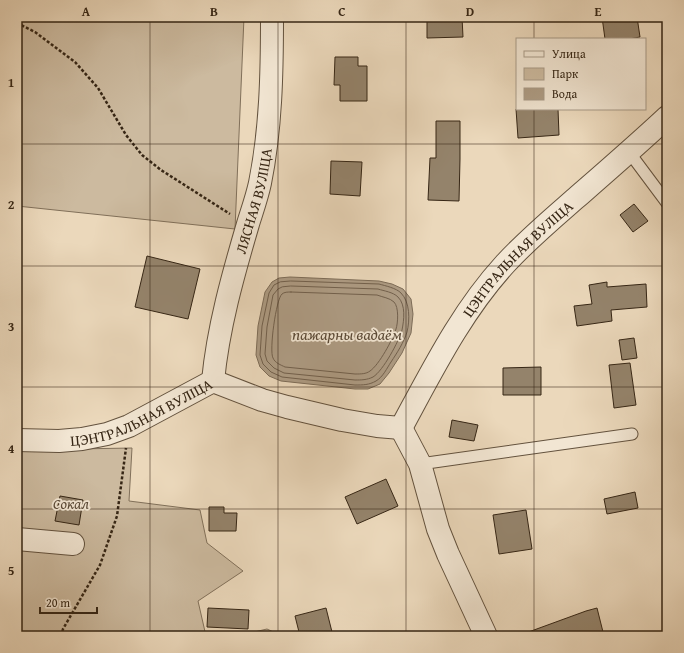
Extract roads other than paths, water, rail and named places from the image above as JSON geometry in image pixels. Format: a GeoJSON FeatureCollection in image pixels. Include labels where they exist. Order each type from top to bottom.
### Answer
{"type":"FeatureCollection","features":[{"type":"Feature","properties":{"kind":"street","name":"ЛЯСНАЯ ВУЛІЦА"},"geometry":{"type":"LineString","coordinates":[[213,381],[215,361],[224,314],[259,184],[266,147],[270,106],[272,17]]}},
{"type":"Feature","properties":{"kind":"street","name":"ЦЭНТРАЛЬНАЯ ВУЛІЦА"},"geometry":{"type":"LineString","coordinates":[[17,440],[59,441],[82,439],[107,434],[129,426],[213,381],[262,400],[287,407],[349,421],[377,426],[401,428],[456,330],[480,293],[505,264],[533,236],[667,117]]}},
{"type":"Feature","properties":{"kind":"street"},"geometry":{"type":"LineString","coordinates":[[401,428],[420,464],[438,529],[448,554],[486,636]]}},
{"type":"Feature","properties":{"kind":"street"},"geometry":{"type":"LineString","coordinates":[[17,539],[73,544]]}},
{"type":"Feature","properties":{"kind":"lane"},"geometry":{"type":"LineString","coordinates":[[629,152],[667,202]]}},
{"type":"Feature","properties":{"kind":"lane"},"geometry":{"type":"LineString","coordinates":[[420,464],[632,434]]}},
{"type":"Feature","properties":{"kind":"water","name":"пажарны вадаём"},"geometry":{"type":"Polygon","coordinates":[[[290,277],[379,281],[392,284],[403,289],[411,299],[413,314],[411,333],[402,353],[380,384],[368,389],[355,389],[281,381],[269,376],[260,367],[256,355],[258,326],[265,292],[272,282],[279,278],[290,277]]]}},
{"type":"Feature","properties":{"kind":"park label","name":"Сокал"},"geometry":{"type":"Point","coordinates":[71,503]}}]}
